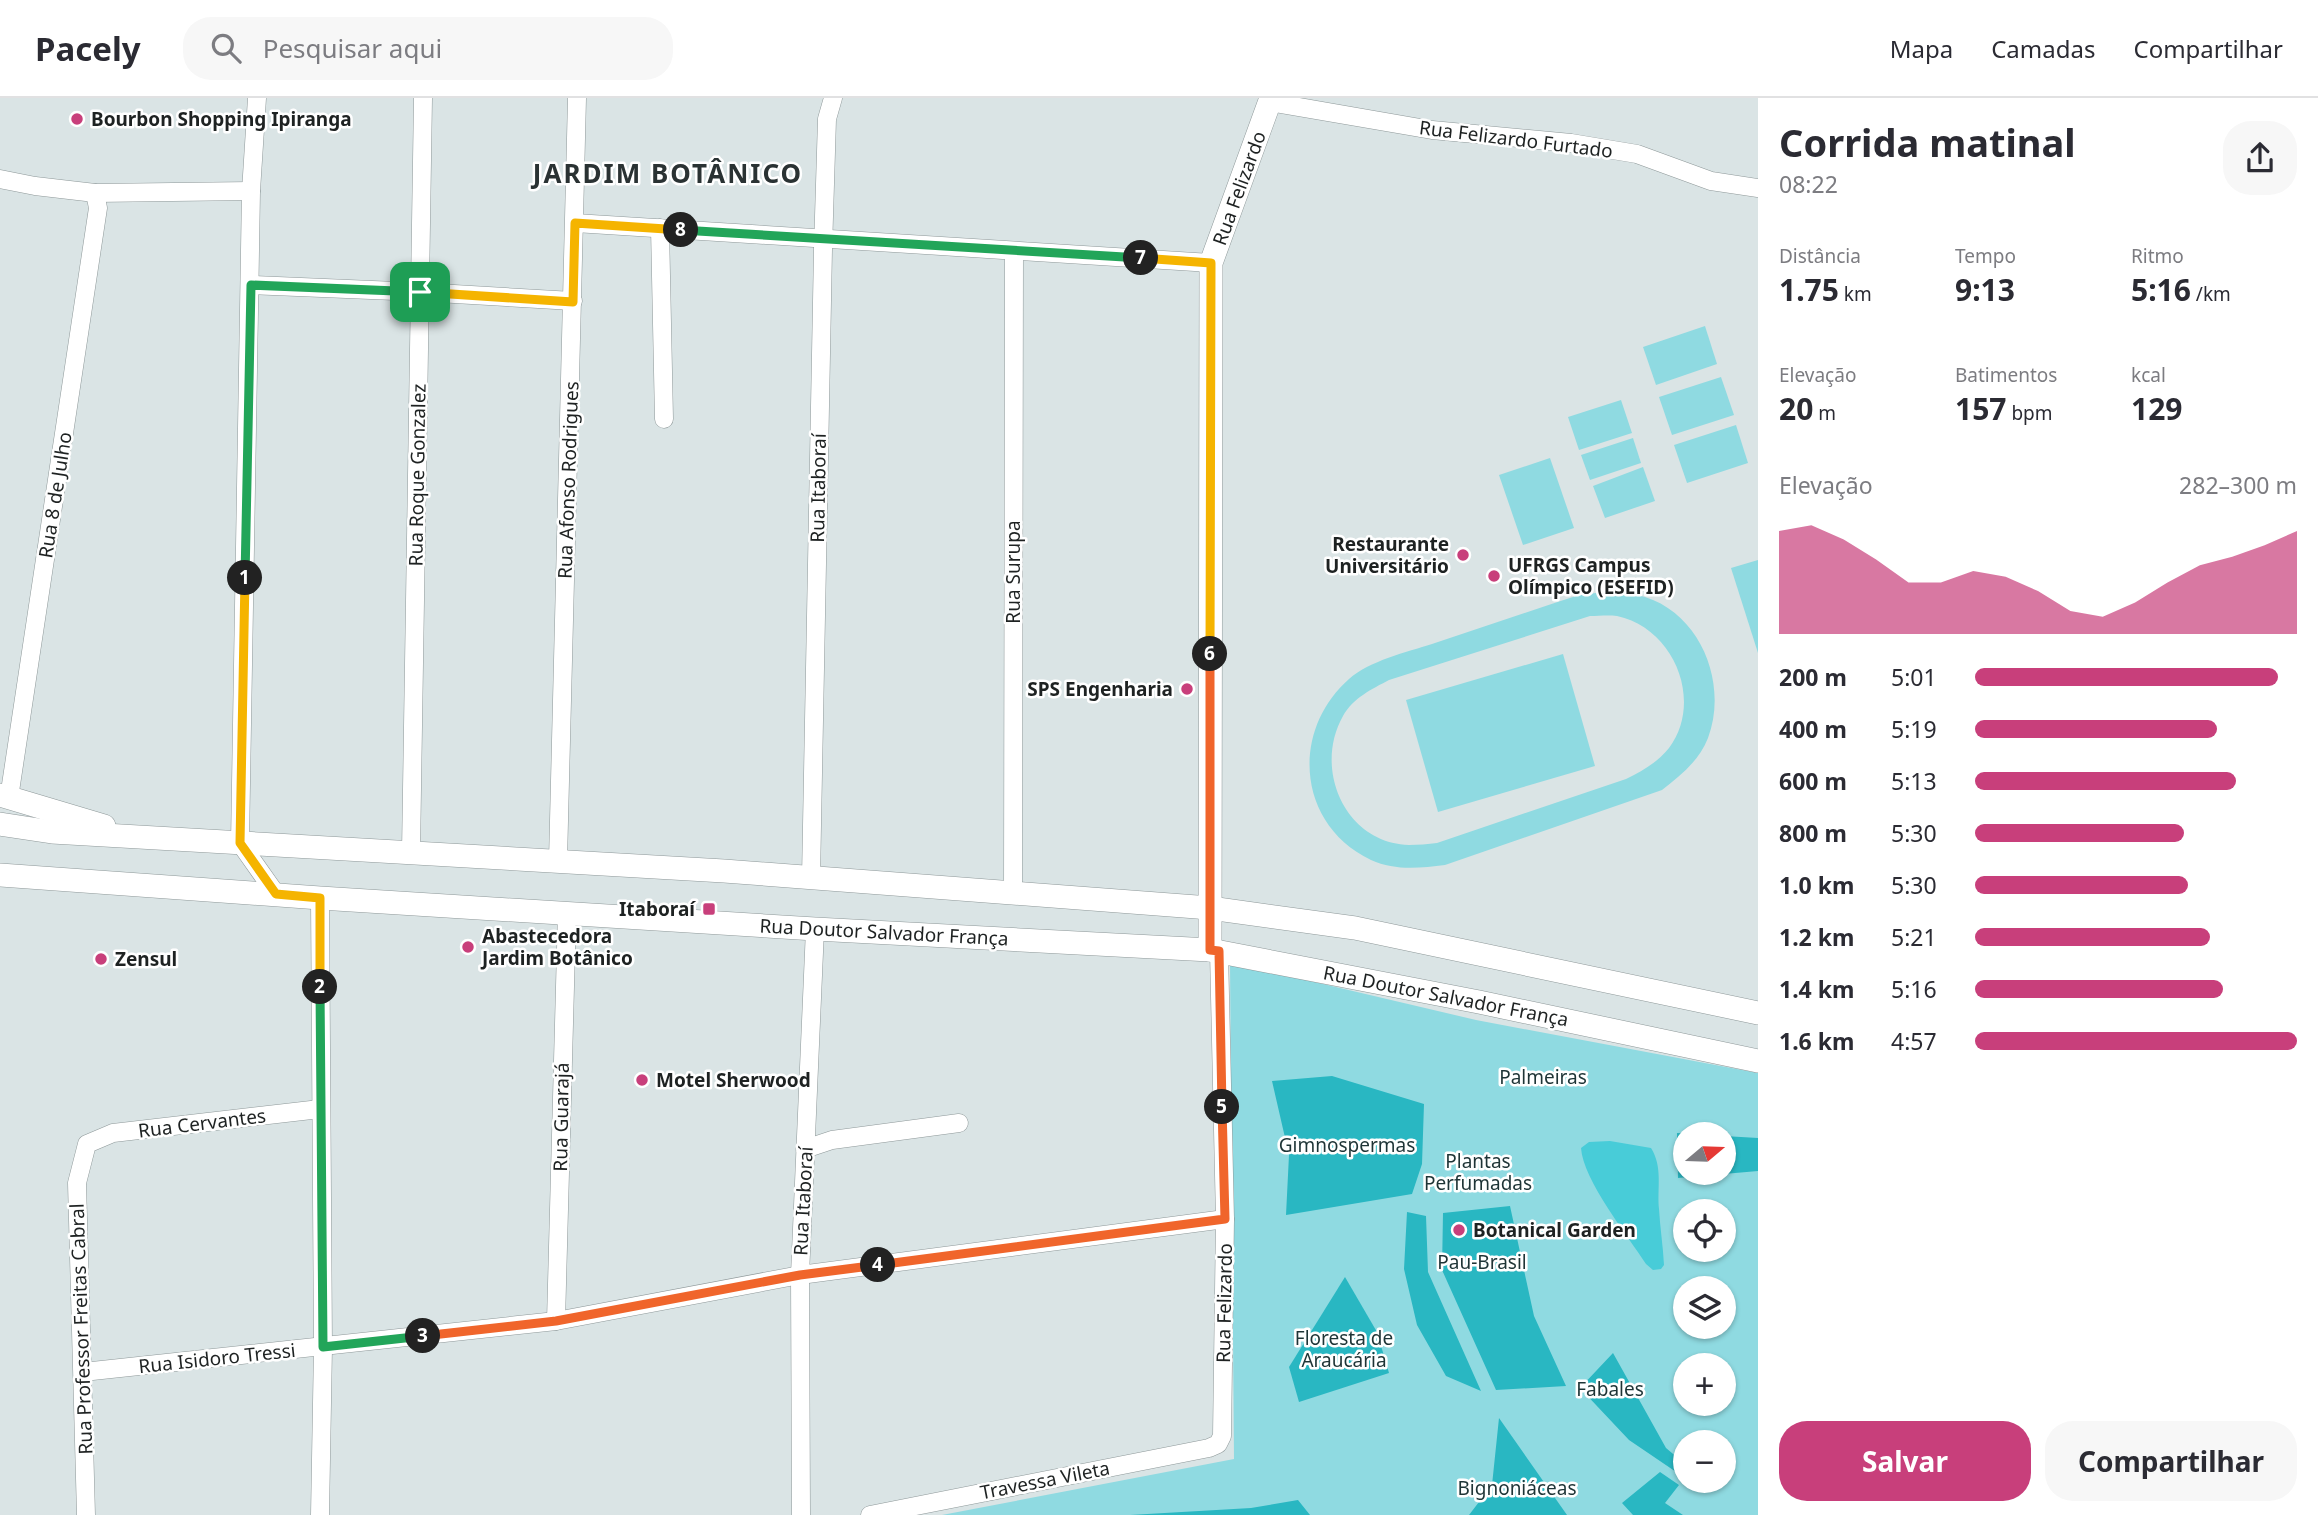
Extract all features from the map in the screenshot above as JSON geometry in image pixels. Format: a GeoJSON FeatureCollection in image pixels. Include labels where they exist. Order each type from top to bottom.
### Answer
{"type":"FeatureCollection","features":[{"type":"Feature","properties":{"kind":"main road","name":"Rua Felizardo"},"geometry":{"type":"LineString","coordinates":[[1214,951],[1210,908],[1211,263],[1270,100]]}},
{"type":"Feature","properties":{"kind":"main road"},"geometry":{"type":"LineString","coordinates":[[5,797],[102,826],[182,840]]}},
{"type":"Feature","properties":{"kind":"main road"},"geometry":{"type":"LineString","coordinates":[[0,824],[52,832],[558,861],[1210,908],[1355,928],[1758,1013]]}},
{"type":"Feature","properties":{"kind":"main road","name":"Rua Doutor Salvador França"},"geometry":{"type":"LineString","coordinates":[[0,875],[815,929],[1214,951],[1479,1002],[1758,1061]]}},
{"type":"Feature","properties":{"kind":"street"},"geometry":{"type":"LineString","coordinates":[[257,98],[251,191],[240,843],[276,894]]}},
{"type":"Feature","properties":{"kind":"street","name":"Rua Roque Gonzalez"},"geometry":{"type":"LineString","coordinates":[[411,852],[423,98]]}},
{"type":"Feature","properties":{"kind":"street","name":"Rua Afonso Rodrigues"},"geometry":{"type":"LineString","coordinates":[[558,861],[577,98]]}},
{"type":"Feature","properties":{"kind":"street","name":"Rua Itaboraí"},"geometry":{"type":"LineString","coordinates":[[811,878],[827,119],[833,98]]}},
{"type":"Feature","properties":{"kind":"street","name":"Rua Felizardo Furtado"},"geometry":{"type":"LineString","coordinates":[[1270,100],[1432,130],[1571,143],[1637,154],[1711,181],[1758,188]]}},
{"type":"Feature","properties":{"kind":"street"},"geometry":{"type":"LineString","coordinates":[[0,178],[35,186],[95,193],[251,191]]}},
{"type":"Feature","properties":{"kind":"street","name":"Rua 8 de Julho"},"geometry":{"type":"LineString","coordinates":[[5,797],[99,208],[95,193]]}},
{"type":"Feature","properties":{"kind":"street"},"geometry":{"type":"LineString","coordinates":[[575,223],[1211,263]]}},
{"type":"Feature","properties":{"kind":"street"},"geometry":{"type":"LineString","coordinates":[[660,228],[664,419]]}},
{"type":"Feature","properties":{"kind":"street","name":"Rua Surupa"},"geometry":{"type":"LineString","coordinates":[[1013,894],[1014,250]]}},
{"type":"Feature","properties":{"kind":"street"},"geometry":{"type":"LineString","coordinates":[[251,285],[573,302]]}},
{"type":"Feature","properties":{"kind":"street"},"geometry":{"type":"LineString","coordinates":[[320,898],[323,1347],[320,1515]]}},
{"type":"Feature","properties":{"kind":"street","name":"Rua Guarajá"},"geometry":{"type":"LineString","coordinates":[[556,1321],[567,912]]}},
{"type":"Feature","properties":{"kind":"street","name":"Rua Itaboraí"},"geometry":{"type":"LineString","coordinates":[[801,1515],[800,1275],[815,929]]}},
{"type":"Feature","properties":{"kind":"street","name":"Rua Felizardo"},"geometry":{"type":"LineString","coordinates":[[1214,951],[1225,1219],[1222,1436],[1219,1444]]}},
{"type":"Feature","properties":{"kind":"street","name":"Rua Cervantes"},"geometry":{"type":"LineString","coordinates":[[87,1144],[113,1133],[320,1109]]}},
{"type":"Feature","properties":{"kind":"street"},"geometry":{"type":"LineString","coordinates":[[806,1149],[832,1140],[959,1123]]}},
{"type":"Feature","properties":{"kind":"street","name":"Rua Professor Freitas Cabral"},"geometry":{"type":"LineString","coordinates":[[86,1515],[77,1183],[87,1144]]}},
{"type":"Feature","properties":{"kind":"street","name":"Rua Isidoro Tressi"},"geometry":{"type":"LineString","coordinates":[[83,1372],[556,1321],[800,1275],[1225,1219]]}},
{"type":"Feature","properties":{"kind":"street","name":"Travessa Vileta"},"geometry":{"type":"LineString","coordinates":[[870,1515],[1196,1451],[1219,1444]]}},
{"type":"Feature","properties":{"kind":"green space"},"geometry":{"type":"Polygon","coordinates":[[[1705,326],[1717,364],[1656,385],[1643,347],[1705,326]]]}},
{"type":"Feature","properties":{"kind":"green space"},"geometry":{"type":"Polygon","coordinates":[[[1721,377],[1734,415],[1672,435],[1659,397],[1721,377]]]}},
{"type":"Feature","properties":{"kind":"green space"},"geometry":{"type":"Polygon","coordinates":[[[1621,400],[1632,433],[1579,450],[1568,417],[1621,400]]]}},
{"type":"Feature","properties":{"kind":"green space"},"geometry":{"type":"Polygon","coordinates":[[[1736,425],[1748,463],[1687,483],[1674,445],[1736,425]]]}},
{"type":"Feature","properties":{"kind":"green space"},"geometry":{"type":"Polygon","coordinates":[[[1633,438],[1641,463],[1590,480],[1581,455],[1633,438]]]}},
{"type":"Feature","properties":{"kind":"green space"},"geometry":{"type":"Polygon","coordinates":[[[1550,458],[1574,528],[1523,545],[1499,475],[1550,458]]]}},
{"type":"Feature","properties":{"kind":"green space"},"geometry":{"type":"Polygon","coordinates":[[[1643,467],[1655,501],[1605,518],[1593,486],[1643,467]]]}},
{"type":"Feature","properties":{"kind":"green space"},"geometry":{"type":"Polygon","coordinates":[[[1758,560],[1758,653],[1731,568],[1758,560]]]}},
{"type":"Feature","properties":{"kind":"green space"},"geometry":{"type":"Polygon","coordinates":[[[1613,591],[1645,597],[1665,606],[1682,619],[1695,636],[1712,675],[1715,696],[1708,738],[1700,754],[1688,767],[1662,790],[1445,865],[1417,868],[1389,866],[1371,860],[1346,844],[1328,824],[1316,801],[1310,776],[1311,750],[1317,724],[1330,700],[1349,679],[1367,667],[1389,658],[1579,595],[1613,591]],[[1590,616],[1389,680],[1357,699],[1343,716],[1335,737],[1332,758],[1334,780],[1341,800],[1352,817],[1367,831],[1387,841],[1409,845],[1437,843],[1626,779],[1659,758],[1669,748],[1679,729],[1684,709],[1678,669],[1668,651],[1654,635],[1637,623],[1617,616],[1590,616]]]}},
{"type":"Feature","properties":{"kind":"green space"},"geometry":{"type":"Polygon","coordinates":[[[1563,654],[1595,766],[1438,812],[1406,700],[1563,654]]]}},
{"type":"Feature","properties":{"kind":"green space","name":"Botanical Garden"},"geometry":{"type":"Polygon","coordinates":[[[1230,962],[1476,1020],[1758,1073],[1758,1515],[942,1515],[1234,1459],[1230,962]]]}},
{"type":"Feature","properties":{"kind":"green space","name":"Gimnospermas"},"geometry":{"type":"Polygon","coordinates":[[[1332,1076],[1424,1104],[1422,1164],[1412,1194],[1286,1215],[1289,1155],[1272,1081],[1332,1076]]]}},
{"type":"Feature","properties":{"kind":"green space"},"geometry":{"type":"Polygon","coordinates":[[[1736,1137],[1758,1138],[1758,1171],[1736,1173],[1736,1137]]]}},
{"type":"Feature","properties":{"kind":"green space","name":"Pau-Brasil"},"geometry":{"type":"Polygon","coordinates":[[[1510,1206],[1534,1316],[1566,1386],[1496,1390],[1442,1270],[1443,1213],[1510,1206]]]}},
{"type":"Feature","properties":{"kind":"green space"},"geometry":{"type":"Polygon","coordinates":[[[1407,1212],[1426,1216],[1428,1272],[1481,1391],[1446,1376],[1417,1325],[1404,1269],[1407,1212]]]}},
{"type":"Feature","properties":{"kind":"green space","name":"Floresta de Araucária"},"geometry":{"type":"Polygon","coordinates":[[[1345,1277],[1377,1332],[1389,1373],[1299,1402],[1289,1367],[1345,1277]]]}},
{"type":"Feature","properties":{"kind":"green space","name":"Fabales"},"geometry":{"type":"Polygon","coordinates":[[[1613,1353],[1666,1448],[1673,1454],[1673,1470],[1629,1440],[1580,1388],[1613,1353]]]}},
{"type":"Feature","properties":{"kind":"green space","name":"Bignoniáceas"},"geometry":{"type":"Polygon","coordinates":[[[1499,1418],[1567,1515],[1469,1515],[1492,1485],[1499,1418]]]}},
{"type":"Feature","properties":{"kind":"green space"},"geometry":{"type":"Polygon","coordinates":[[[1660,1472],[1673,1481],[1673,1493],[1665,1503],[1683,1515],[1633,1515],[1622,1503],[1660,1472]]]}},
{"type":"Feature","properties":{"kind":"green space"},"geometry":{"type":"Polygon","coordinates":[[[1298,1500],[1310,1515],[1130,1515],[1251,1508],[1298,1500]]]}},
{"type":"Feature","properties":{"kind":"shaded area"},"geometry":{"type":"Polygon","coordinates":[[[1610,1141],[1651,1148],[1655,1155],[1664,1265],[1661,1269],[1653,1270],[1646,1264],[1589,1176],[1581,1148],[1589,1142],[1610,1141]]]}},
{"type":"Feature","properties":{"kind":"place","name":"Bourbon Shopping Ipiranga"},"geometry":{"type":"Point","coordinates":[77,119]}},
{"type":"Feature","properties":{"kind":"place","name":"Restaurante Universitário"},"geometry":{"type":"Point","coordinates":[1463,555]}},
{"type":"Feature","properties":{"kind":"place","name":"UFRGS Campus Olímpico (ESEFID)"},"geometry":{"type":"Point","coordinates":[1494,576]}},
{"type":"Feature","properties":{"kind":"place","name":"SPS Engenharia"},"geometry":{"type":"Point","coordinates":[1187,689]}},
{"type":"Feature","properties":{"kind":"place","name":"Itaboraí"},"geometry":{"type":"Point","coordinates":[709,909]}},
{"type":"Feature","properties":{"kind":"place","name":"Abastecedora Jardim Botânico"},"geometry":{"type":"Point","coordinates":[468,947]}},
{"type":"Feature","properties":{"kind":"place","name":"Zensul"},"geometry":{"type":"Point","coordinates":[101,959]}},
{"type":"Feature","properties":{"kind":"place","name":"Motel Sherwood"},"geometry":{"type":"Point","coordinates":[642,1080]}},
{"type":"Feature","properties":{"kind":"place","name":"Botanical Garden"},"geometry":{"type":"Point","coordinates":[1459,1230]}},
{"type":"Feature","properties":{"kind":"district","name":"JARDIM BOTÂNICO"},"geometry":{"type":"Point","coordinates":[668,173]}},
{"type":"Feature","properties":{"kind":"route"},"geometry":{"type":"LineString","coordinates":[[575,223],[1211,263],[1210,950],[1219,951],[1225,1219],[800,1275],[556,1321],[323,1347],[320,898],[276,894],[240,843],[251,285],[420,292],[573,302],[575,223]]}},
{"type":"Feature","properties":{"kind":"park label","name":"Palmeiras"},"geometry":{"type":"Point","coordinates":[1543,1077]}},
{"type":"Feature","properties":{"kind":"park label","name":"Plantas Perfumadas"},"geometry":{"type":"Point","coordinates":[1478,1172]}}]}
